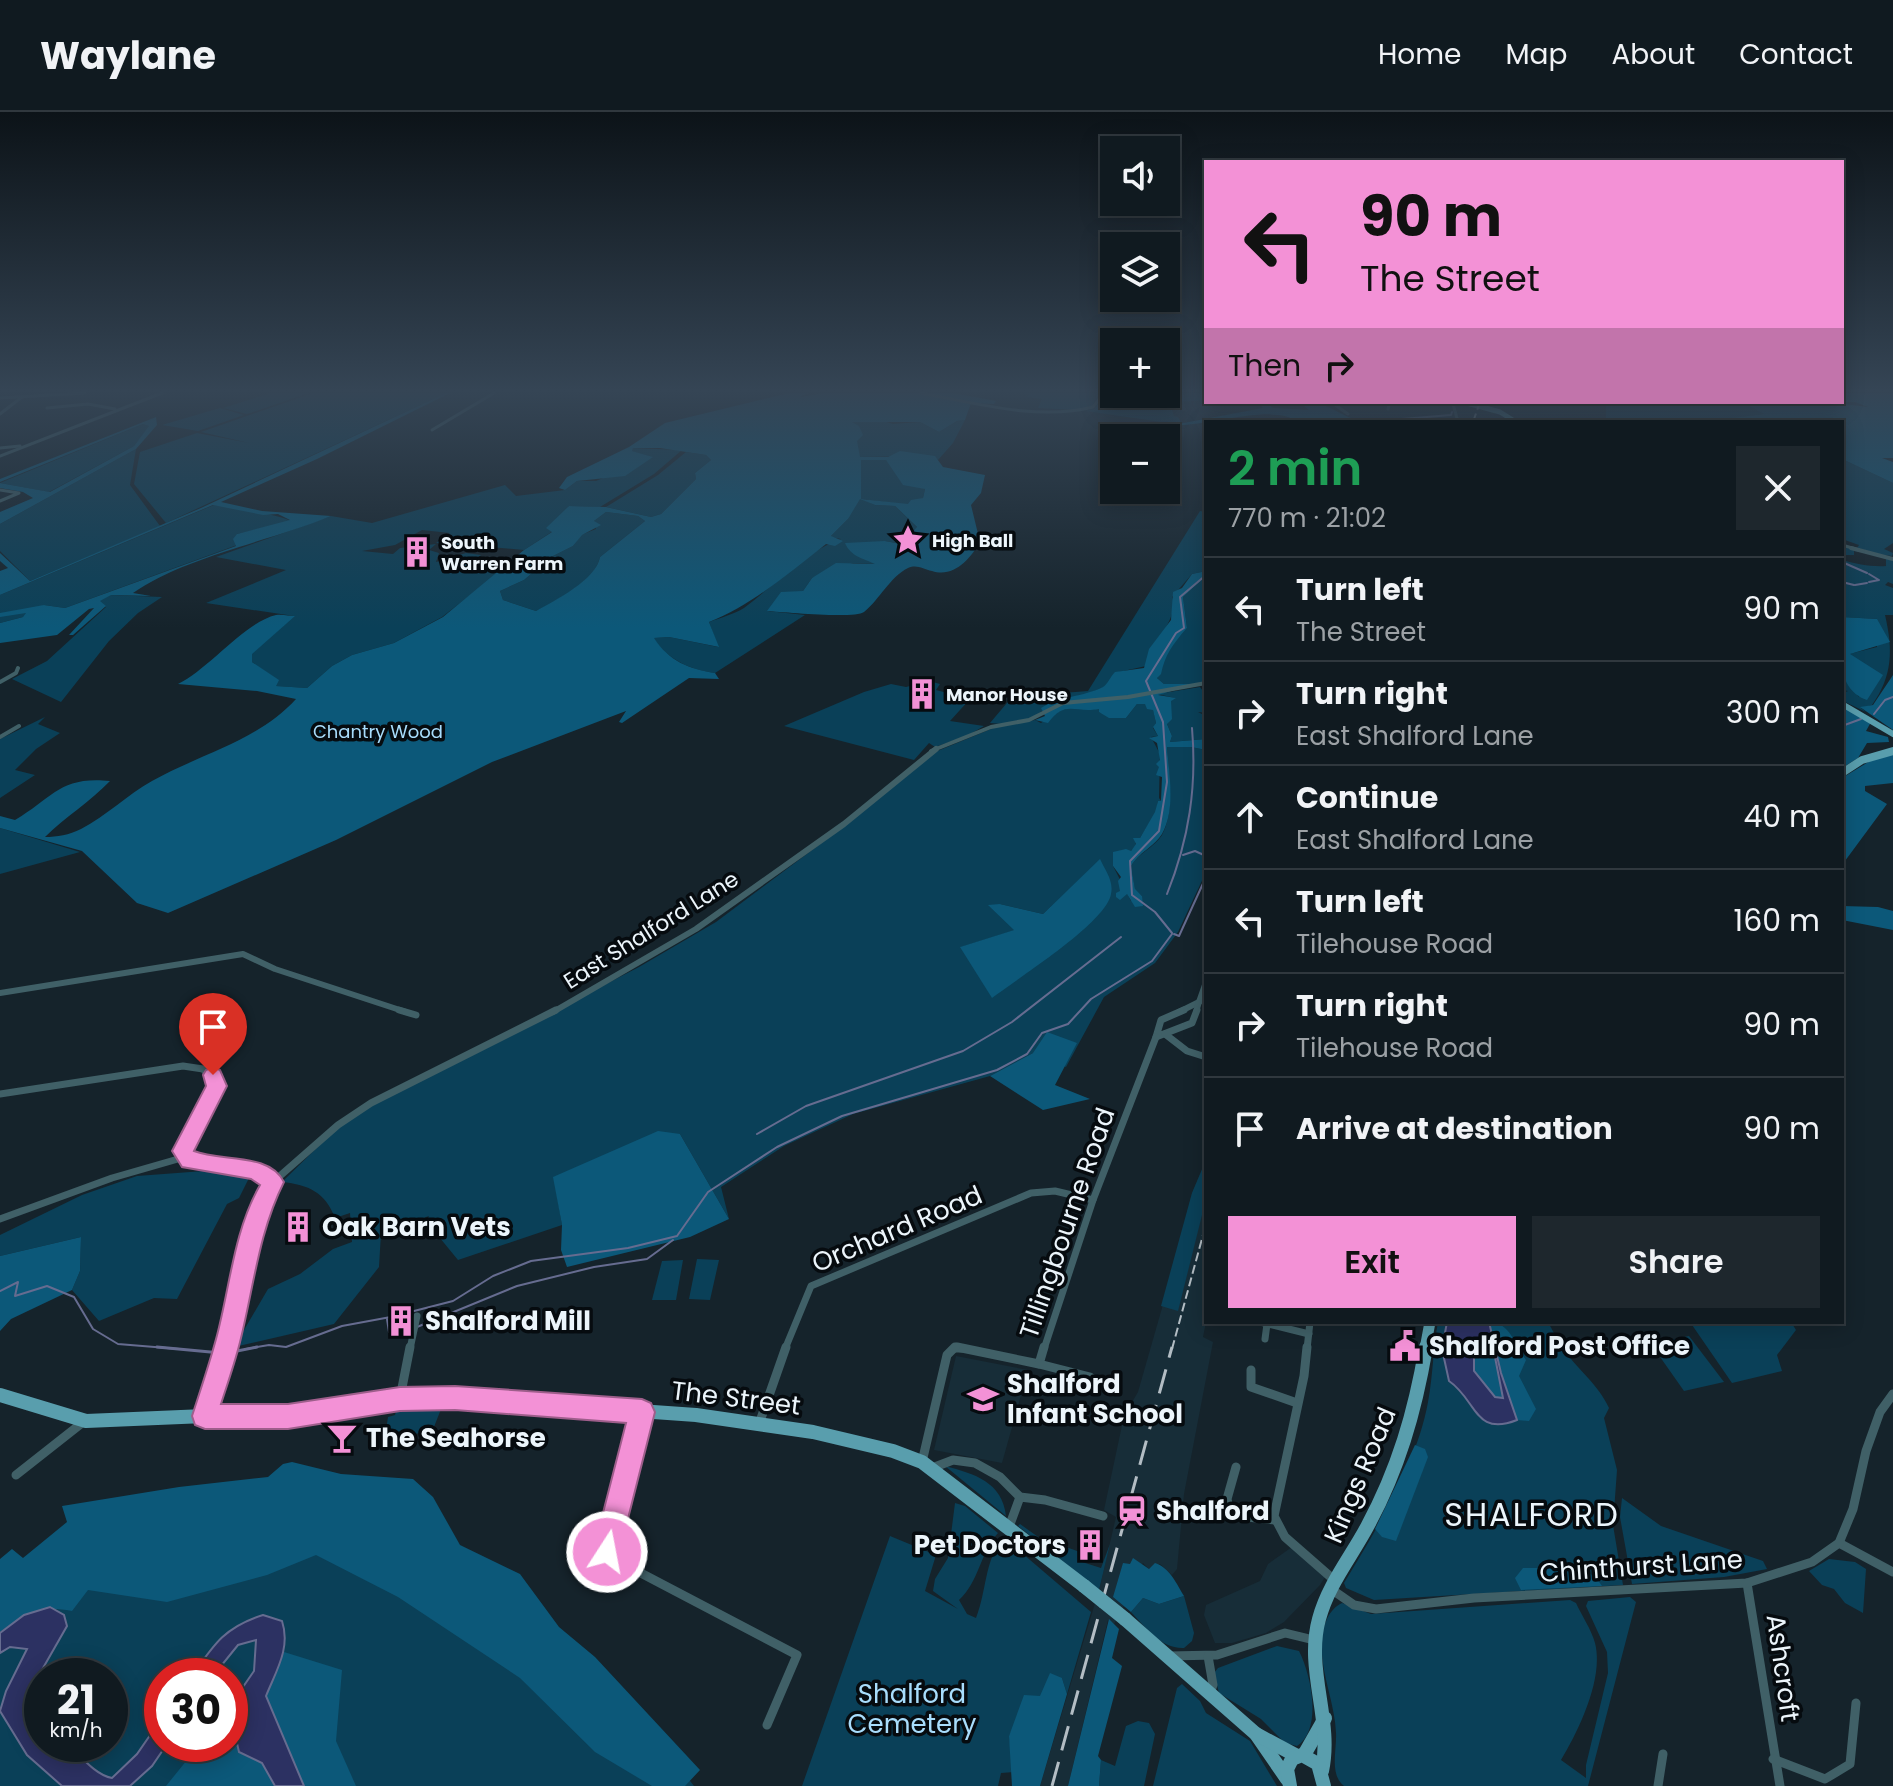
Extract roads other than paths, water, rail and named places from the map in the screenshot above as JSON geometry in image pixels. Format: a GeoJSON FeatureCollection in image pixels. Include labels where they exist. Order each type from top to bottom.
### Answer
{"type":"FeatureCollection","features":[{"type":"Feature","properties":{"kind":"main road"},"geometry":{"type":"LineString","coordinates":[[1844,705],[1893,734]]}},
{"type":"Feature","properties":{"kind":"main road"},"geometry":{"type":"LineString","coordinates":[[1844,772],[1862,760],[1893,751]]}},
{"type":"Feature","properties":{"kind":"main road","name":"Kings Road"},"geometry":{"type":"LineString","coordinates":[[1325,1781],[1328,1739],[1315,1640],[1321,1609],[1367,1528],[1403,1447],[1417,1399],[1430,1324]]}},
{"type":"Feature","properties":{"kind":"main road","name":"The Street"},"geometry":{"type":"LineString","coordinates":[[0,1395],[86,1421],[205,1416],[288,1417],[400,1399],[455,1398],[705,1416],[893,1451],[927,1465],[1009,1527],[1125,1619],[1256,1734]]}},
{"type":"Feature","properties":{"kind":"main road"},"geometry":{"type":"LineString","coordinates":[[1289,1782],[1287,1766],[1301,1755],[1325,1718]]}},
{"type":"Feature","properties":{"kind":"main road"},"geometry":{"type":"LineString","coordinates":[[1256,1734],[1315,1761],[1325,1781]]}},
{"type":"Feature","properties":{"kind":"main road"},"geometry":{"type":"LineString","coordinates":[[1256,1734],[1289,1782]]}},
{"type":"Feature","properties":{"kind":"street"},"geometry":{"type":"LineString","coordinates":[[0,490],[19,492],[1,501]]}},
{"type":"Feature","properties":{"kind":"street"},"geometry":{"type":"LineString","coordinates":[[1,501],[8,502]]}},
{"type":"Feature","properties":{"kind":"street"},"geometry":{"type":"LineString","coordinates":[[1844,546],[1893,559]]}},
{"type":"Feature","properties":{"kind":"street"},"geometry":{"type":"LineString","coordinates":[[0,682],[16,673],[18,668]]}},
{"type":"Feature","properties":{"kind":"street","name":"East Shalford Lane"},"geometry":{"type":"LineString","coordinates":[[205,1416],[222,1362],[248,1247],[261,1205],[273,1182],[338,1125],[371,1103],[481,1045],[538,1020],[696,929],[844,824],[931,751],[991,727],[1029,720],[1063,703],[1147,694],[1204,683]]}},
{"type":"Feature","properties":{"kind":"street"},"geometry":{"type":"LineString","coordinates":[[0,737],[19,726]]}},
{"type":"Feature","properties":{"kind":"street"},"geometry":{"type":"LineString","coordinates":[[0,993],[243,954],[275,969],[416,1015]]}},
{"type":"Feature","properties":{"kind":"street"},"geometry":{"type":"LineString","coordinates":[[1160,1036],[1192,1023],[1204,989]]}},
{"type":"Feature","properties":{"kind":"street","name":"Tillingbourne Road"},"geometry":{"type":"LineString","coordinates":[[927,1465],[947,1355],[955,1347],[1039,1364],[1093,1200],[1160,1036],[1161,1020],[1200,1002]]}},
{"type":"Feature","properties":{"kind":"street"},"geometry":{"type":"LineString","coordinates":[[1160,1036],[1204,1056]]}},
{"type":"Feature","properties":{"kind":"street"},"geometry":{"type":"LineString","coordinates":[[0,1094],[167,1067],[188,1065],[205,1068],[213,1075],[217,1086],[187,1138],[183,1151],[185,1157],[189,1161],[257,1171],[273,1182]]}},
{"type":"Feature","properties":{"kind":"street"},"geometry":{"type":"LineString","coordinates":[[0,1219],[112,1178],[185,1157]]}},
{"type":"Feature","properties":{"kind":"street","name":"Orchard Road"},"geometry":{"type":"LineString","coordinates":[[759,1424],[811,1286],[1031,1193],[1055,1191],[1093,1200]]}},
{"type":"Feature","properties":{"kind":"street"},"geometry":{"type":"LineString","coordinates":[[400,1399],[417,1316]]}},
{"type":"Feature","properties":{"kind":"street"},"geometry":{"type":"LineString","coordinates":[[1264,1324],[1265,1339]]}},
{"type":"Feature","properties":{"kind":"street"},"geometry":{"type":"LineString","coordinates":[[1268,1324],[1309,1334]]}},
{"type":"Feature","properties":{"kind":"street"},"geometry":{"type":"LineString","coordinates":[[1236,1467],[1227,1499],[1229,1509],[1247,1517],[1275,1520],[1310,1324]]}},
{"type":"Feature","properties":{"kind":"street"},"geometry":{"type":"LineString","coordinates":[[1039,1364],[1090,1377],[1102,1386]]}},
{"type":"Feature","properties":{"kind":"street"},"geometry":{"type":"LineString","coordinates":[[1251,1370],[1251,1387],[1297,1403]]}},
{"type":"Feature","properties":{"kind":"street"},"geometry":{"type":"LineString","coordinates":[[1893,1394],[1880,1412],[1866,1451],[1853,1509],[1839,1543],[1893,1572]]}},
{"type":"Feature","properties":{"kind":"street"},"geometry":{"type":"LineString","coordinates":[[642,1412],[607,1552],[616,1560],[797,1655],[767,1725]]}},
{"type":"Feature","properties":{"kind":"street"},"geometry":{"type":"LineString","coordinates":[[16,1475],[86,1421]]}},
{"type":"Feature","properties":{"kind":"street"},"geometry":{"type":"LineString","coordinates":[[927,1465],[956,1459],[984,1467],[998,1473],[1020,1497],[1045,1500],[1103,1516]]}},
{"type":"Feature","properties":{"kind":"street"},"geometry":{"type":"LineString","coordinates":[[1009,1527],[1020,1497]]}},
{"type":"Feature","properties":{"kind":"street","name":"Chinthurst Lane"},"geometry":{"type":"LineString","coordinates":[[1275,1520],[1285,1537],[1354,1605],[1376,1609],[1474,1598],[1747,1583],[1812,1562],[1839,1543]]}},
{"type":"Feature","properties":{"kind":"street","name":"Ashcroft"},"geometry":{"type":"LineString","coordinates":[[1747,1583],[1756,1621],[1773,1759],[1780,1786]]}},
{"type":"Feature","properties":{"kind":"street"},"geometry":{"type":"LineString","coordinates":[[1166,1656],[1229,1653],[1285,1633],[1315,1640]]}},
{"type":"Feature","properties":{"kind":"street"},"geometry":{"type":"LineString","coordinates":[[1208,1656],[1213,1685],[1210,1693]]}},
{"type":"Feature","properties":{"kind":"street"},"geometry":{"type":"LineString","coordinates":[[1773,1759],[1825,1779],[1850,1764],[1856,1703]]}},
{"type":"Feature","properties":{"kind":"street"},"geometry":{"type":"LineString","coordinates":[[1658,1786],[1663,1754]]}},
{"type":"Feature","properties":{"kind":"waterway"},"geometry":{"type":"LineString","coordinates":[[1844,563],[1867,573]]}},
{"type":"Feature","properties":{"kind":"waterway"},"geometry":{"type":"LineString","coordinates":[[1869,574],[1879,580],[1869,582]]}},
{"type":"Feature","properties":{"kind":"waterway"},"geometry":{"type":"LineString","coordinates":[[1172,933],[1155,912],[1132,895],[1130,861],[1159,831],[1167,782],[1163,722],[1146,681],[1176,633],[1184,628],[1180,597],[1204,577]]}},
{"type":"Feature","properties":{"kind":"waterway"},"geometry":{"type":"LineString","coordinates":[[1844,582],[1854,585]]}},
{"type":"Feature","properties":{"kind":"waterway"},"geometry":{"type":"LineString","coordinates":[[1855,585],[1867,583]]}},
{"type":"Feature","properties":{"kind":"waterway"},"geometry":{"type":"LineString","coordinates":[[1874,714],[1885,700],[1893,697]]}},
{"type":"Feature","properties":{"kind":"waterway"},"geometry":{"type":"LineString","coordinates":[[1844,725],[1861,719]]}},
{"type":"Feature","properties":{"kind":"waterway"},"geometry":{"type":"LineString","coordinates":[[1167,894],[1181,853],[1190,812],[1192,728]]}},
{"type":"Feature","properties":{"kind":"waterway"},"geometry":{"type":"LineString","coordinates":[[1183,855],[1195,851],[1204,855]]}},
{"type":"Feature","properties":{"kind":"waterway"},"geometry":{"type":"LineString","coordinates":[[1174,934],[1179,936],[1204,881]]}},
{"type":"Feature","properties":{"kind":"waterway"},"geometry":{"type":"LineString","coordinates":[[414,1311],[453,1301],[493,1276],[531,1261],[628,1248],[677,1236],[708,1192],[777,1147],[842,1116],[997,1070],[1027,1054],[1042,1033],[1068,1024],[1091,999],[1152,961],[1172,934]]}},
{"type":"Feature","properties":{"kind":"waterway"},"geometry":{"type":"LineString","coordinates":[[757,1134],[806,1106],[963,1051],[1012,1022],[1121,937]]}},
{"type":"Feature","properties":{"kind":"waterway"},"geometry":{"type":"LineString","coordinates":[[417,1327],[517,1286],[594,1267],[647,1259],[673,1240]]}},
{"type":"Feature","properties":{"kind":"waterway"},"geometry":{"type":"LineString","coordinates":[[0,1291],[18,1282],[15,1296],[47,1286],[74,1297],[93,1329],[118,1344],[174,1349]]}},
{"type":"Feature","properties":{"kind":"waterway"},"geometry":{"type":"LineString","coordinates":[[254,1348],[286,1347],[342,1326],[396,1316]]}},
{"type":"Feature","properties":{"kind":"waterway"},"geometry":{"type":"LineString","coordinates":[[387,1319],[389,1332],[405,1330]]}},
{"type":"Feature","properties":{"kind":"waterway"},"geometry":{"type":"LineString","coordinates":[[157,1347],[174,1349]]}},
{"type":"Feature","properties":{"kind":"waterway"},"geometry":{"type":"LineString","coordinates":[[227,1353],[254,1348]]}},
{"type":"Feature","properties":{"kind":"waterway"},"geometry":{"type":"LineString","coordinates":[[246,1349],[254,1348]]}},
{"type":"Feature","properties":{"kind":"waterway"},"geometry":{"type":"LineString","coordinates":[[174,1349],[179,1349]]}},
{"type":"Feature","properties":{"kind":"waterway"},"geometry":{"type":"LineString","coordinates":[[174,1349],[221,1353]]}},
{"type":"Feature","properties":{"kind":"railway"},"geometry":{"type":"LineString","coordinates":[[1172,1349],[1204,1231]]}},
{"type":"Feature","properties":{"kind":"railway"},"geometry":{"type":"LineString","coordinates":[[1052,1786],[1172,1347]]}},
{"type":"Feature","properties":{"kind":"place","name":"High Ball"},"geometry":{"type":"Point","coordinates":[908,540]}},
{"type":"Feature","properties":{"kind":"place","name":"South Warren Farm"},"geometry":{"type":"Point","coordinates":[417,552]}},
{"type":"Feature","properties":{"kind":"place","name":"Manor House"},"geometry":{"type":"Point","coordinates":[922,694]}},
{"type":"Feature","properties":{"kind":"place","name":"Oak Barn Vets"},"geometry":{"type":"Point","coordinates":[298,1227]}},
{"type":"Feature","properties":{"kind":"place","name":"Shalford Mill"},"geometry":{"type":"Point","coordinates":[401,1321]}},
{"type":"Feature","properties":{"kind":"place","name":"Shalford Post Office"},"geometry":{"type":"Point","coordinates":[1405,1346]}},
{"type":"Feature","properties":{"kind":"place","name":"Shalford Infant School"},"geometry":{"type":"Point","coordinates":[983,1399]}},
{"type":"Feature","properties":{"kind":"place","name":"The Seahorse"},"geometry":{"type":"Point","coordinates":[342,1438]}},
{"type":"Feature","properties":{"kind":"place","name":"Shalford"},"geometry":{"type":"Point","coordinates":[1132,1511]}},
{"type":"Feature","properties":{"kind":"place","name":"Pet Doctors"},"geometry":{"type":"Point","coordinates":[1090,1545]}},
{"type":"Feature","properties":{"kind":"district","name":"SHALFORD"},"geometry":{"type":"Point","coordinates":[1532,1514]}},
{"type":"Feature","properties":{"kind":"park label","name":"Chantry Wood"},"geometry":{"type":"Point","coordinates":[378,731]}},
{"type":"Feature","properties":{"kind":"park label","name":"Shalford Cemetery"},"geometry":{"type":"Point","coordinates":[912,1709]}}]}
